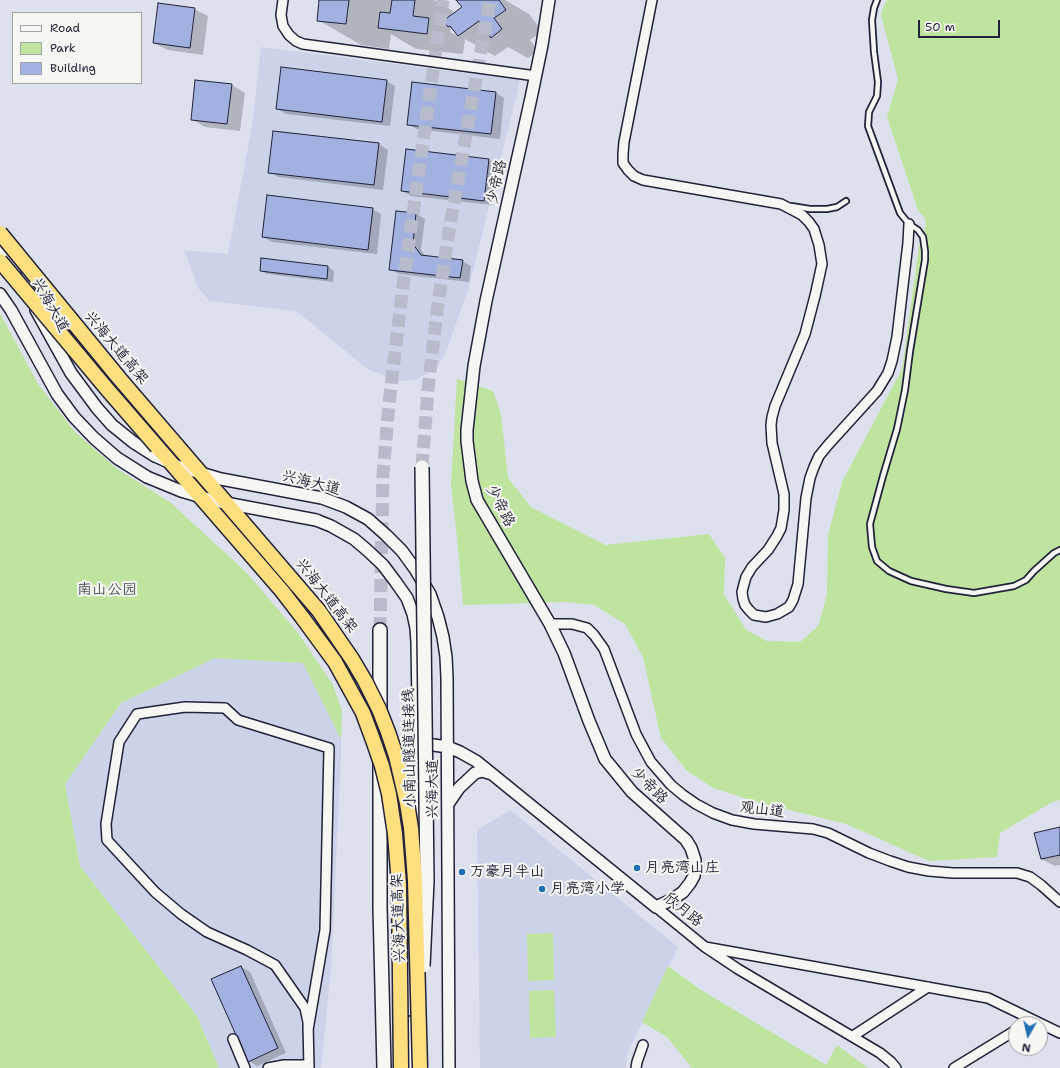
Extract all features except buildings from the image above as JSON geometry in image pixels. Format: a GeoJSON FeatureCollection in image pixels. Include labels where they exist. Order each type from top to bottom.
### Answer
{"type":"FeatureCollection","features":[{"type":"Feature","properties":{"kind":"main road","name":"兴海大道高架"},"geometry":{"type":"LineString","coordinates":[[0,233],[119,378],[319,611],[352,659],[365,681],[388,732],[403,781],[408,809],[414,854],[420,1068]]}},
{"type":"Feature","properties":{"kind":"main road","name":"兴海大道高架"},"geometry":{"type":"LineString","coordinates":[[0,261],[107,389],[286,596],[335,662],[363,713],[382,766],[389,794],[395,834],[399,884],[401,1068]]}},
{"type":"Feature","properties":{"kind":"main road","name":"小南山隧道连接线"},"geometry":{"type":"LineString","coordinates":[[419,1028],[427,881],[422,467]]}},
{"type":"Feature","properties":{"kind":"main road","name":"小南山隧道连接线"},"geometry":{"type":"LineString","coordinates":[[380,630],[380,907],[384,1068]]}},
{"type":"Feature","properties":{"kind":"street"},"geometry":{"type":"LineString","coordinates":[[283,0],[281,15],[283,26],[289,35],[296,41],[303,44],[536,76]]}},
{"type":"Feature","properties":{"kind":"street","name":"少帝路"},"geometry":{"type":"LineString","coordinates":[[548,0],[536,76],[487,293],[478,341],[471,389],[467,441],[472,482],[477,500],[550,624],[564,653],[589,721],[605,759],[632,792],[686,840],[691,848],[696,869],[690,883],[683,892],[673,899],[656,907]]}},
{"type":"Feature","properties":{"kind":"street"},"geometry":{"type":"LineString","coordinates":[[652,0],[624,142],[624,164],[628,170],[634,176],[643,180],[781,204],[802,215],[809,222],[814,229],[819,245],[822,264],[805,334],[775,406],[772,417],[772,443],[785,503],[783,518],[777,536],[768,550],[752,567],[746,576],[742,592],[743,599],[745,605],[754,615],[771,616],[789,607],[793,600],[798,584],[806,498],[814,467],[828,445],[877,391],[888,373],[897,338],[909,224]]}},
{"type":"Feature","properties":{"kind":"street","name":"兴海大道"},"geometry":{"type":"LineString","coordinates":[[0,247],[82,390],[112,425],[133,442],[155,456],[177,466],[221,479],[322,498],[346,507],[368,519],[402,551],[430,594],[444,637],[446,657],[448,747],[449,1068]]}},
{"type":"Feature","properties":{"kind":"street","name":"兴海大道"},"geometry":{"type":"LineString","coordinates":[[0,294],[57,394],[74,417],[94,438],[117,458],[147,477],[181,491],[215,501],[316,520],[331,526],[354,539],[383,565],[407,598],[413,614],[417,642],[420,831],[412,1068]]}},
{"type":"Feature","properties":{"kind":"street","name":"观山道"},"geometry":{"type":"LineString","coordinates":[[550,624],[572,624],[587,628],[594,635],[604,649],[636,734],[651,762],[671,785],[682,795],[696,804],[713,813],[732,820],[828,833],[869,853],[908,867],[953,873],[1017,873],[1030,877],[1060,902]]}},
{"type":"Feature","properties":{"kind":"street"},"geometry":{"type":"LineString","coordinates":[[268,1068],[284,1065],[309,1066],[308,1030],[308,1022],[305,1008],[275,965],[247,950],[207,932],[181,914],[155,892],[107,840],[106,824],[119,742],[137,714],[185,707],[225,708],[238,720],[329,748],[325,930],[308,1030]]}},
{"type":"Feature","properties":{"kind":"street","name":"欣月路"},"geometry":{"type":"LineString","coordinates":[[419,743],[448,747],[476,761],[705,947],[738,969],[880,1053],[896,1068]]}},
{"type":"Feature","properties":{"kind":"street"},"geometry":{"type":"LineString","coordinates":[[448,804],[459,788],[475,773],[482,772],[493,774]]}},
{"type":"Feature","properties":{"kind":"street"},"geometry":{"type":"LineString","coordinates":[[705,947],[988,998],[1019,1016]]}},
{"type":"Feature","properties":{"kind":"street"},"geometry":{"type":"LineString","coordinates":[[853,1036],[928,987]]}},
{"type":"Feature","properties":{"kind":"street"},"geometry":{"type":"LineString","coordinates":[[1048,1029],[1060,1033]]}},
{"type":"Feature","properties":{"kind":"street"},"geometry":{"type":"LineString","coordinates":[[954,1068],[1008,1035]]}},
{"type":"Feature","properties":{"kind":"street"},"geometry":{"type":"LineString","coordinates":[[233,1039],[245,1068]]}},
{"type":"Feature","properties":{"kind":"street"},"geometry":{"type":"LineString","coordinates":[[636,1068],[642,1046]]}},
{"type":"Feature","properties":{"kind":"lane"},"geometry":{"type":"LineString","coordinates":[[877,0],[872,20],[878,82],[877,96],[869,112],[868,126],[900,213],[909,224],[918,230],[923,237],[925,260],[905,390],[870,524],[872,547],[878,561],[889,571],[911,581],[946,590],[974,593],[1014,586],[1026,580],[1054,553],[1060,550]]}},
{"type":"Feature","properties":{"kind":"lane"},"geometry":{"type":"LineString","coordinates":[[781,204],[810,209],[827,209],[837,207],[846,201]]}},
{"type":"Feature","properties":{"kind":"shaded area"},"geometry":{"type":"Polygon","coordinates":[[[261,47],[520,80],[469,287],[446,352],[436,369],[415,380],[400,381],[369,370],[296,311],[209,301],[198,288],[184,250],[228,254],[252,126],[261,47]]]}},
{"type":"Feature","properties":{"kind":"shaded area"},"geometry":{"type":"Polygon","coordinates":[[[215,658],[303,663],[341,739],[331,969],[321,1068],[219,1068],[197,1016],[80,866],[65,784],[121,703],[215,658]]]}},
{"type":"Feature","properties":{"kind":"shaded area","name":"月亮湾小学"},"geometry":{"type":"Polygon","coordinates":[[[510,810],[678,947],[627,1054],[626,1068],[480,1068],[477,830],[510,810]]]}},
{"type":"Feature","properties":{"kind":"green space"},"geometry":{"type":"Polygon","coordinates":[[[887,0],[1060,0],[1060,800],[1052,802],[1000,833],[997,857],[929,861],[846,824],[757,802],[713,788],[686,770],[661,738],[643,657],[625,624],[594,605],[567,602],[463,605],[451,485],[457,379],[493,391],[501,414],[508,478],[531,507],[605,545],[709,534],[725,558],[724,594],[746,630],[767,641],[800,642],[818,626],[827,595],[828,535],[842,482],[902,369],[919,246],[926,225],[925,218],[918,210],[887,117],[898,79],[881,15],[887,0]]]}},
{"type":"Feature","properties":{"kind":"green space","name":"南山公园"},"geometry":{"type":"Polygon","coordinates":[[[0,313],[38,384],[75,432],[116,468],[171,503],[247,573],[298,633],[333,685],[342,711],[341,739],[303,663],[215,658],[121,703],[65,784],[80,866],[197,1016],[219,1068],[0,1068],[0,313]]]}},
{"type":"Feature","properties":{"kind":"green space"},"geometry":{"type":"Polygon","coordinates":[[[553,933],[554,980],[528,981],[527,934],[553,933]]]}},
{"type":"Feature","properties":{"kind":"green space"},"geometry":{"type":"Polygon","coordinates":[[[668,966],[701,990],[826,1065],[837,1045],[868,1068],[692,1068],[667,1037],[642,1022],[668,966]]]}},
{"type":"Feature","properties":{"kind":"green space"},"geometry":{"type":"Polygon","coordinates":[[[554,990],[556,1037],[530,1038],[529,991],[554,990]]]}},
{"type":"Feature","properties":{"kind":"tunnel"},"geometry":{"type":"LineString","coordinates":[[380,630],[383,475],[389,403],[403,285],[443,0]]}},
{"type":"Feature","properties":{"kind":"tunnel"},"geometry":{"type":"LineString","coordinates":[[422,467],[428,389],[438,304],[449,231],[490,0]]}},
{"type":"Feature","properties":{"kind":"place","name":"月亮湾山庄"},"geometry":{"type":"Point","coordinates":[637,868]}},
{"type":"Feature","properties":{"kind":"place","name":"万豪月半山"},"geometry":{"type":"Point","coordinates":[462,872]}},
{"type":"Feature","properties":{"kind":"place","name":"月亮湾小学"},"geometry":{"type":"Point","coordinates":[542,889]}}]}
